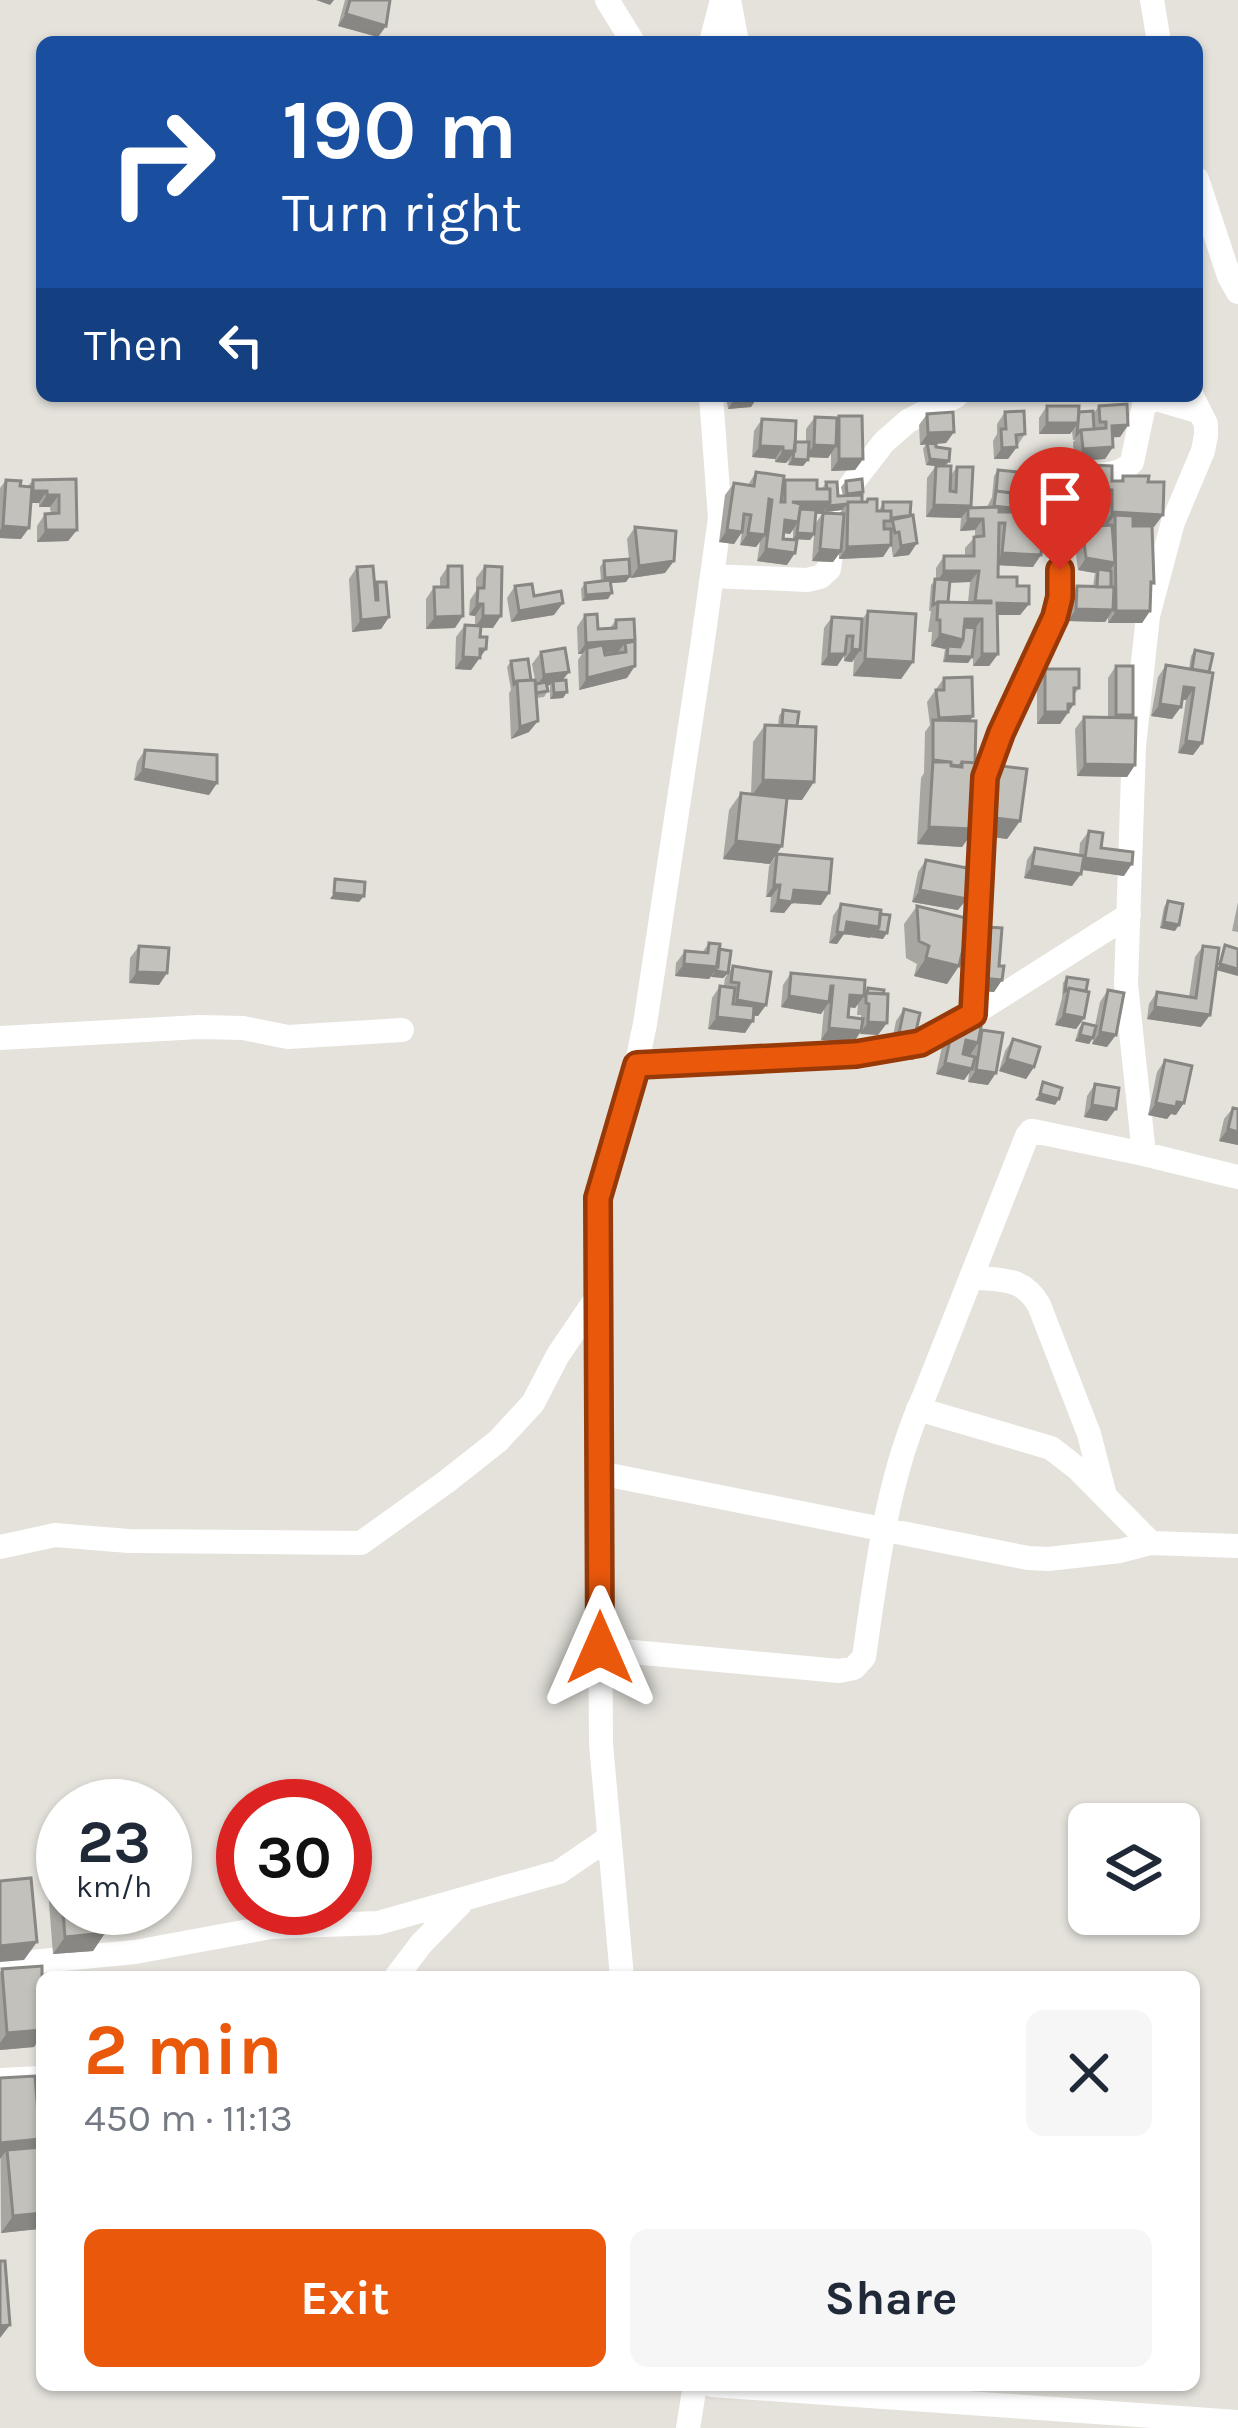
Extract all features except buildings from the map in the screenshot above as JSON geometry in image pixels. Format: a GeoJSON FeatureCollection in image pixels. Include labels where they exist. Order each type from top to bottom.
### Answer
{"type":"FeatureCollection","features":[{"type":"Feature","properties":{"kind":"street"},"geometry":{"type":"LineString","coordinates":[[607,0],[629,36]]}},
{"type":"Feature","properties":{"kind":"street"},"geometry":{"type":"LineString","coordinates":[[713,36],[726,0]]}},
{"type":"Feature","properties":{"kind":"street"},"geometry":{"type":"LineString","coordinates":[[726,0],[735,36]]}},
{"type":"Feature","properties":{"kind":"street"},"geometry":{"type":"LineString","coordinates":[[1152,0],[1159,36]]}},
{"type":"Feature","properties":{"kind":"street"},"geometry":{"type":"LineString","coordinates":[[1203,197],[1238,292]]}},
{"type":"Feature","properties":{"kind":"street"},"geometry":{"type":"LineString","coordinates":[[1203,238],[1211,220]]}},
{"type":"Feature","properties":{"kind":"street"},"geometry":{"type":"LineString","coordinates":[[621,1971],[601,1744],[598,1198],[637,1065],[712,576],[720,518],[711,402]]}},
{"type":"Feature","properties":{"kind":"street"},"geometry":{"type":"LineString","coordinates":[[712,576],[820,577],[829,569],[843,495],[884,442],[908,421],[944,402]]}},
{"type":"Feature","properties":{"kind":"street"},"geometry":{"type":"LineString","coordinates":[[973,1014],[985,777],[1055,617],[1060,597],[1058,488],[1069,474],[1126,470],[1132,462],[1145,402]]}},
{"type":"Feature","properties":{"kind":"street"},"geometry":{"type":"LineString","coordinates":[[1144,1154],[1126,984],[1134,746],[1148,616],[1174,522],[1203,452],[1207,424],[1195,404]]}},
{"type":"Feature","properties":{"kind":"street"},"geometry":{"type":"LineString","coordinates":[[637,1065],[856,1054],[920,1043],[1129,915]]}},
{"type":"Feature","properties":{"kind":"street"},"geometry":{"type":"LineString","coordinates":[[0,1038],[199,1027],[288,1036],[402,1030]]}},
{"type":"Feature","properties":{"kind":"street"},"geometry":{"type":"LineString","coordinates":[[600,1648],[838,1671],[854,1668],[864,1657],[882,1531],[907,1432],[1027,1136],[1031,1131],[1238,1178]]}},
{"type":"Feature","properties":{"kind":"street"},"geometry":{"type":"LineString","coordinates":[[971,1277],[1022,1284],[1030,1290],[1089,1434],[1105,1496]]}},
{"type":"Feature","properties":{"kind":"street"},"geometry":{"type":"LineString","coordinates":[[0,1547],[55,1535],[129,1541],[361,1543],[497,1441],[533,1403],[598,1296]]}},
{"type":"Feature","properties":{"kind":"street"},"geometry":{"type":"LineString","coordinates":[[918,1409],[1051,1448],[1150,1543]]}},
{"type":"Feature","properties":{"kind":"street"},"geometry":{"type":"LineString","coordinates":[[599,1473],[1028,1558],[1120,1551],[1150,1543],[1238,1546]]}},
{"type":"Feature","properties":{"kind":"street"},"geometry":{"type":"LineString","coordinates":[[0,1965],[135,1952],[271,1927],[378,1923],[560,1872],[609,1838]]}},
{"type":"Feature","properties":{"kind":"street"},"geometry":{"type":"LineString","coordinates":[[401,1971],[463,1901]]}},
{"type":"Feature","properties":{"kind":"street"},"geometry":{"type":"LineString","coordinates":[[0,2080],[36,2078]]}},
{"type":"Feature","properties":{"kind":"street"},"geometry":{"type":"LineString","coordinates":[[688,2428],[694,2391]]}},
{"type":"Feature","properties":{"kind":"street"},"geometry":{"type":"LineString","coordinates":[[797,2391],[1238,2422]]}},
{"type":"Feature","properties":{"kind":"route"},"geometry":{"type":"LineString","coordinates":[[600,1648],[598,1198],[637,1065],[856,1054],[920,1043],[973,1014],[985,777],[1055,617],[1060,570]]}}]}
